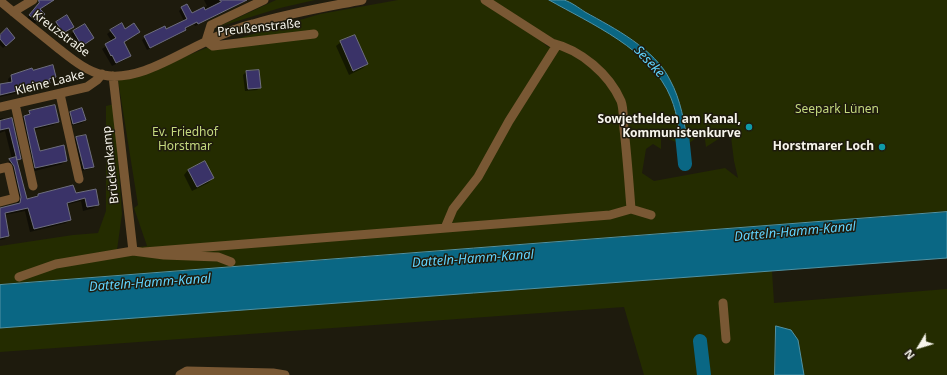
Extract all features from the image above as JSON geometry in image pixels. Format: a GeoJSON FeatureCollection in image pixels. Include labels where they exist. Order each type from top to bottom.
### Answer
{"type":"FeatureCollection","features":[{"type":"Feature","properties":{"kind":"street"},"geometry":{"type":"LineString","coordinates":[[13,12],[33,0]]}},
{"type":"Feature","properties":{"kind":"street","name":"Preußenstraße"},"geometry":{"type":"LineString","coordinates":[[206,41],[211,25],[264,0]]}},
{"type":"Feature","properties":{"kind":"street","name":"Preußenstraße"},"geometry":{"type":"LineString","coordinates":[[113,76],[125,76],[139,73],[206,41],[252,24],[316,8],[362,0]]}},
{"type":"Feature","properties":{"kind":"street"},"geometry":{"type":"LineString","coordinates":[[484,0],[552,44],[564,47],[584,58],[600,71],[612,86],[622,102],[631,209]]}},
{"type":"Feature","properties":{"kind":"street","name":"Kreuzstraße"},"geometry":{"type":"LineString","coordinates":[[0,1],[70,57],[87,68],[102,74],[113,76]]}},
{"type":"Feature","properties":{"kind":"street","name":"Preußenstraße"},"geometry":{"type":"LineString","coordinates":[[206,41],[213,46],[314,34]]}},
{"type":"Feature","properties":{"kind":"street"},"geometry":{"type":"LineString","coordinates":[[445,228],[452,209],[478,177],[510,121],[558,45]]}},
{"type":"Feature","properties":{"kind":"street","name":"Kleine Laake"},"geometry":{"type":"LineString","coordinates":[[0,107],[87,87],[97,80],[102,74]]}},
{"type":"Feature","properties":{"kind":"street","name":"Brückenkamp"},"geometry":{"type":"LineString","coordinates":[[113,76],[134,251]]}},
{"type":"Feature","properties":{"kind":"street"},"geometry":{"type":"LineString","coordinates":[[60,94],[79,179]]}},
{"type":"Feature","properties":{"kind":"street"},"geometry":{"type":"LineString","coordinates":[[15,104],[32,186]]}},
{"type":"Feature","properties":{"kind":"street"},"geometry":{"type":"LineString","coordinates":[[0,169],[8,167],[15,198],[0,202]]}},
{"type":"Feature","properties":{"kind":"street"},"geometry":{"type":"LineString","coordinates":[[144,252],[610,215],[631,209],[651,215]]}},
{"type":"Feature","properties":{"kind":"street"},"geometry":{"type":"LineString","coordinates":[[19,277],[56,264],[134,251],[164,255],[218,257],[231,262]]}},
{"type":"Feature","properties":{"kind":"street"},"geometry":{"type":"LineString","coordinates":[[723,303],[726,339]]}},
{"type":"Feature","properties":{"kind":"street"},"geometry":{"type":"LineString","coordinates":[[180,375],[187,371],[273,373],[285,375]]}},
{"type":"Feature","properties":{"kind":"green space"},"geometry":{"type":"Polygon","coordinates":[[[276,0],[315,0],[280,8],[218,27],[276,0]]]}},
{"type":"Feature","properties":{"kind":"green space"},"geometry":{"type":"Polygon","coordinates":[[[398,0],[480,0],[539,39],[548,47],[553,41],[489,0],[548,0],[606,31],[628,45],[647,63],[662,81],[671,97],[676,113],[681,144],[661,136],[661,149],[653,144],[646,149],[642,173],[654,181],[725,168],[738,178],[734,161],[730,129],[718,129],[720,138],[706,147],[704,132],[688,144],[678,98],[641,46],[606,23],[564,0],[947,0],[947,212],[0,285],[0,246],[73,235],[98,233],[106,211],[106,106],[114,104],[122,214],[117,250],[147,246],[134,208],[138,205],[118,80],[138,76],[206,48],[320,14],[398,0]]]}},
{"type":"Feature","properties":{"kind":"green space"},"geometry":{"type":"Polygon","coordinates":[[[772,271],[774,303],[947,289],[947,375],[804,375],[798,340],[776,326],[775,375],[644,375],[624,307],[0,352],[0,328],[772,271]]]}},
{"type":"Feature","properties":{"kind":"water"},"geometry":{"type":"Polygon","coordinates":[[[549,0],[564,0],[621,32],[644,49],[663,69],[674,88],[682,111],[688,144],[686,147],[687,154],[683,155],[677,118],[671,98],[662,81],[649,65],[635,52],[618,40],[549,0]]]}},
{"type":"Feature","properties":{"kind":"water","name":"Datteln-Hamm-Kanal"},"geometry":{"type":"Polygon","coordinates":[[[947,212],[947,258],[0,328],[0,285],[947,212]]]}},
{"type":"Feature","properties":{"kind":"water"},"geometry":{"type":"Polygon","coordinates":[[[776,326],[791,330],[798,340],[804,375],[775,375],[776,326]]]}},
{"type":"Feature","properties":{"kind":"building"},"geometry":{"type":"Polygon","coordinates":[[[39,0],[54,0],[40,9],[45,14],[38,22],[29,15],[39,3],[39,0]]]}},
{"type":"Feature","properties":{"kind":"building"},"geometry":{"type":"Polygon","coordinates":[[[220,0],[247,0],[198,24],[197,22],[185,28],[186,30],[150,48],[144,36],[165,26],[166,29],[187,19],[181,7],[187,4],[192,13],[204,7],[205,10],[221,2],[220,0]]]}},
{"type":"Feature","properties":{"kind":"building"},"geometry":{"type":"Polygon","coordinates":[[[67,15],[74,27],[63,33],[56,22],[67,15]]]}},
{"type":"Feature","properties":{"kind":"building"},"geometry":{"type":"Polygon","coordinates":[[[122,23],[125,29],[134,23],[140,32],[124,42],[131,56],[116,63],[105,44],[116,38],[110,30],[122,23]]]}},
{"type":"Feature","properties":{"kind":"building"},"geometry":{"type":"Polygon","coordinates":[[[85,24],[94,38],[82,46],[73,31],[85,24]]]}},
{"type":"Feature","properties":{"kind":"building"},"geometry":{"type":"Polygon","coordinates":[[[7,28],[15,38],[6,46],[0,39],[0,35],[7,28]]]}},
{"type":"Feature","properties":{"kind":"building"},"geometry":{"type":"Polygon","coordinates":[[[355,35],[368,64],[353,71],[340,41],[355,35]]]}},
{"type":"Feature","properties":{"kind":"building"},"geometry":{"type":"Polygon","coordinates":[[[53,65],[56,77],[49,79],[50,83],[0,95],[0,84],[12,82],[11,75],[32,68],[33,70],[53,65]]]}},
{"type":"Feature","properties":{"kind":"building"},"geometry":{"type":"Polygon","coordinates":[[[259,70],[261,88],[248,89],[246,71],[259,70]]]}},
{"type":"Feature","properties":{"kind":"building"},"geometry":{"type":"Polygon","coordinates":[[[55,105],[59,122],[34,128],[40,151],[64,145],[67,161],[35,168],[24,116],[30,114],[29,111],[55,105]]]}},
{"type":"Feature","properties":{"kind":"building"},"geometry":{"type":"Polygon","coordinates":[[[82,108],[86,120],[73,124],[70,112],[82,108]]]}},
{"type":"Feature","properties":{"kind":"building"},"geometry":{"type":"Polygon","coordinates":[[[12,118],[21,159],[17,160],[9,128],[0,130],[0,121],[12,118]]]}},
{"type":"Feature","properties":{"kind":"building"},"geometry":{"type":"Polygon","coordinates":[[[86,135],[94,167],[84,169],[76,137],[86,135]]]}},
{"type":"Feature","properties":{"kind":"building"},"geometry":{"type":"Polygon","coordinates":[[[16,157],[27,199],[38,196],[38,194],[73,185],[76,193],[96,189],[99,205],[87,207],[85,198],[67,203],[71,220],[34,229],[28,208],[5,213],[9,236],[0,238],[0,208],[20,203],[21,197],[14,166],[9,159],[16,157]]]}},
{"type":"Feature","properties":{"kind":"building"},"geometry":{"type":"Polygon","coordinates":[[[205,161],[214,178],[197,187],[188,170],[205,161]]]}},
{"type":"Feature","properties":{"kind":"waterway","name":"Seseke"},"geometry":{"type":"LineString","coordinates":[[682,135],[685,164]]}},
{"type":"Feature","properties":{"kind":"waterway","name":"Seseke"},"geometry":{"type":"LineString","coordinates":[[700,341],[704,375]]}},
{"type":"Feature","properties":{"kind":"place","name":"Sowjethelden am Kanal, Kommunistenkurve"},"geometry":{"type":"Point","coordinates":[749,127]}},
{"type":"Feature","properties":{"kind":"place","name":"Horstmarer Loch"},"geometry":{"type":"Point","coordinates":[882,147]}},
{"type":"Feature","properties":{"kind":"park label","name":"Seepark Lünen"},"geometry":{"type":"Point","coordinates":[837,110]}},
{"type":"Feature","properties":{"kind":"park label","name":"Ev. Friedhof Horstmar"},"geometry":{"type":"Point","coordinates":[185,140]}}]}
